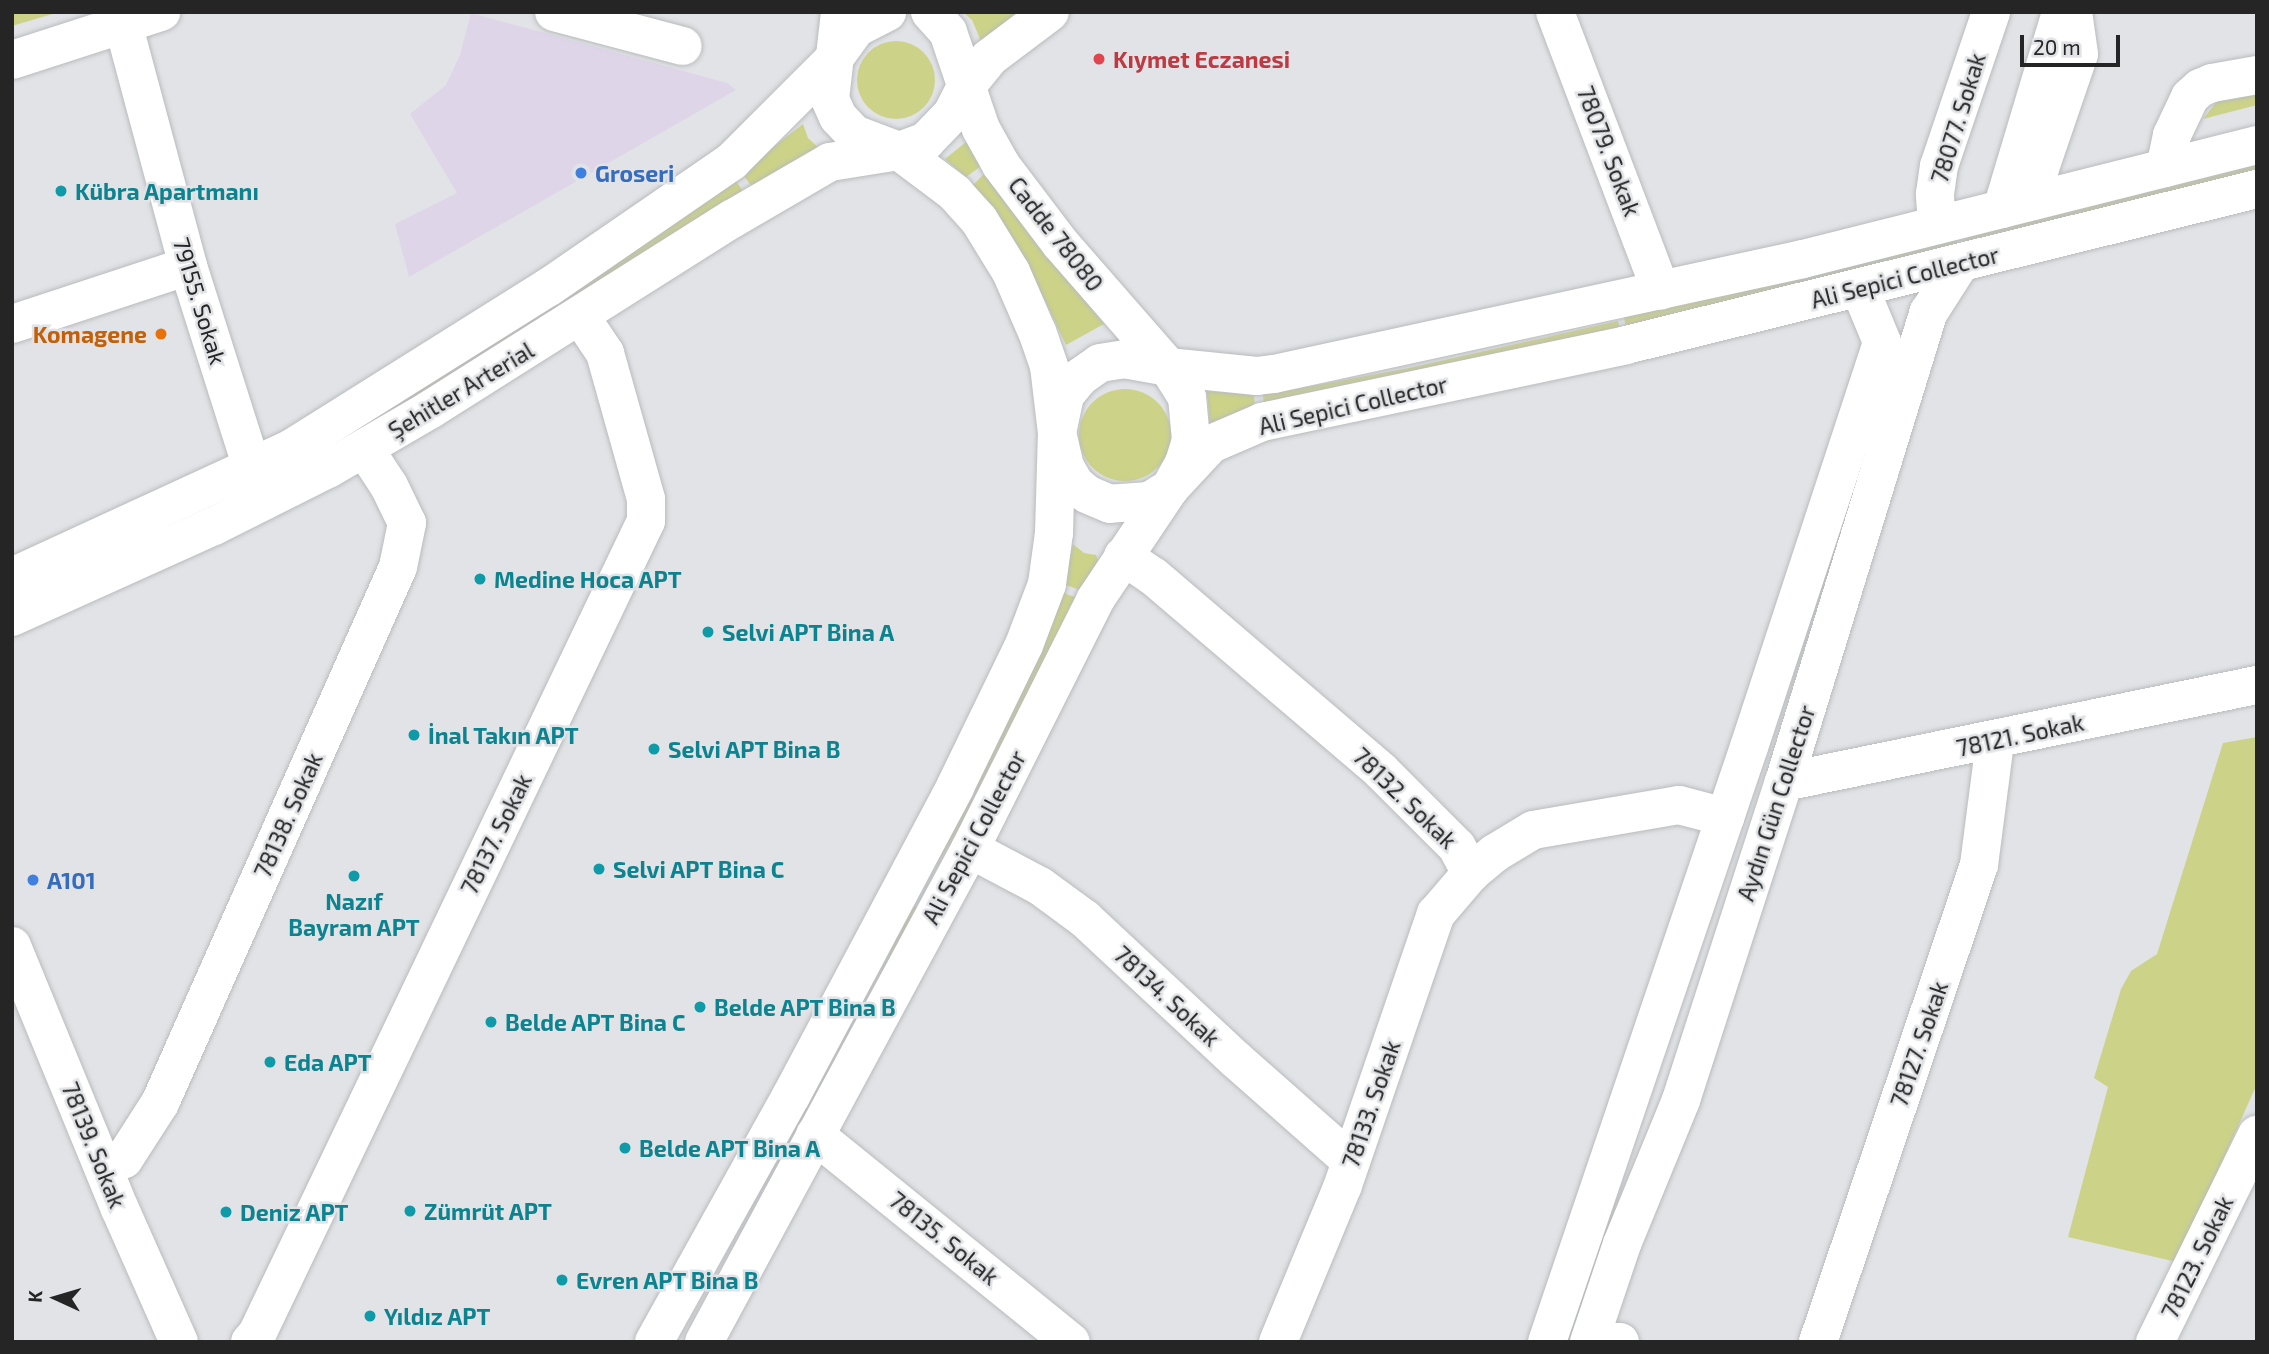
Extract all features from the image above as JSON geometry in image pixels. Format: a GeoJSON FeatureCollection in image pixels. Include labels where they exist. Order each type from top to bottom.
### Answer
{"type":"FeatureCollection","features":[{"type":"Feature","properties":{"kind":"main road"},"geometry":{"type":"LineString","coordinates":[[12,60],[122,20],[160,12]]}},
{"type":"Feature","properties":{"kind":"main road"},"geometry":{"type":"LineString","coordinates":[[554,12],[683,47]]}},
{"type":"Feature","properties":{"kind":"main road"},"geometry":{"type":"LineString","coordinates":[[840,12],[830,99],[838,117],[854,134],[899,151],[954,193],[979,220],[1026,300],[1049,366],[1057,433],[1065,467],[1074,484],[1087,494],[1110,503],[1149,501],[1170,488],[1184,463],[1191,440],[1191,417],[1187,397],[1168,367],[1124,359],[1100,363],[1080,377],[1065,395],[1057,433]]}},
{"type":"Feature","properties":{"kind":"main road","name":"Şehitler Arterial"},"geometry":{"type":"LineString","coordinates":[[12,577],[292,449],[351,413],[675,203],[732,161],[833,60],[856,28],[887,12]]}},
{"type":"Feature","properties":{"kind":"main road","name":"Cadde 78080"},"geometry":{"type":"LineString","coordinates":[[930,12],[948,32],[981,129],[1001,165],[1060,243],[1168,367]]}},
{"type":"Feature","properties":{"kind":"main road"},"geometry":{"type":"LineString","coordinates":[[965,88],[989,58],[1050,12]]}},
{"type":"Feature","properties":{"kind":"main road","name":"78079. Sokak"},"geometry":{"type":"LineString","coordinates":[[1555,12],[1661,291]]}},
{"type":"Feature","properties":{"kind":"main road","name":"78077. Sokak"},"geometry":{"type":"LineString","coordinates":[[1937,225],[1935,194],[1939,166],[1991,12]]}},
{"type":"Feature","properties":{"kind":"main road"},"geometry":{"type":"LineString","coordinates":[[2018,205],[2061,12]]}},
{"type":"Feature","properties":{"kind":"main road"},"geometry":{"type":"LineString","coordinates":[[2018,205],[2040,168],[2079,54],[2073,12]]}},
{"type":"Feature","properties":{"kind":"main road","name":"79155. Sokak"},"geometry":{"type":"LineString","coordinates":[[122,20],[188,266],[252,468]]}},
{"type":"Feature","properties":{"kind":"main road"},"geometry":{"type":"LineString","coordinates":[[2165,168],[2172,135],[2190,97],[2200,88],[2212,83],[2257,75]]}},
{"type":"Feature","properties":{"kind":"main road","name":"Şehitler Arterial"},"geometry":{"type":"LineString","coordinates":[[12,617],[267,501],[364,448],[830,162],[899,151],[926,141],[952,114],[965,88]]}},
{"type":"Feature","properties":{"kind":"main road","name":"Ali Sepici Collector"},"geometry":{"type":"LineString","coordinates":[[1168,367],[1257,376],[1274,374],[1661,291],[2257,145]]}},
{"type":"Feature","properties":{"kind":"main road","name":"Ali Sepici Collector"},"geometry":{"type":"LineString","coordinates":[[704,1342],[970,849],[1095,600],[1170,488],[1211,444],[1262,422],[1626,345],[1959,265],[2257,189]]}},
{"type":"Feature","properties":{"kind":"main road","name":"Aydın Gün Collector"},"geometry":{"type":"LineString","coordinates":[[1588,1342],[1622,1244],[1681,1100],[1784,782],[1929,312],[1959,265]]}},
{"type":"Feature","properties":{"kind":"main road"},"geometry":{"type":"LineString","coordinates":[[12,324],[188,266]]}},
{"type":"Feature","properties":{"kind":"main road","name":"Aydın Gün Collector"},"geometry":{"type":"LineString","coordinates":[[1547,1342],[1882,342],[1860,289]]}},
{"type":"Feature","properties":{"kind":"main road","name":"78137. Sokak"},"geometry":{"type":"LineString","coordinates":[[250,1342],[270,1309],[646,521],[646,499],[605,352],[580,316]]}},
{"type":"Feature","properties":{"kind":"main road","name":"Ali Sepici Collector"},"geometry":{"type":"LineString","coordinates":[[654,1342],[791,1096],[949,799],[1024,645],[1047,584],[1054,533],[1057,433]]}},
{"type":"Feature","properties":{"kind":"main road","name":"78138. Sokak"},"geometry":{"type":"LineString","coordinates":[[104,1166],[124,1159],[160,1103],[398,567],[407,523],[390,486],[364,448]]}},
{"type":"Feature","properties":{"kind":"main road","name":"78132. Sokak"},"geometry":{"type":"LineString","coordinates":[[1123,556],[1153,576],[1381,771],[1457,847],[1471,873],[1495,853],[1533,830],[1679,805],[1724,817]]}},
{"type":"Feature","properties":{"kind":"main road","name":"78121. Sokak"},"geometry":{"type":"LineString","coordinates":[[1784,782],[1995,741],[2257,685]]}},
{"type":"Feature","properties":{"kind":"main road","name":"78127. Sokak"},"geometry":{"type":"LineString","coordinates":[[1818,1342],[1979,865],[1995,741]]}},
{"type":"Feature","properties":{"kind":"main road","name":"78134. Sokak"},"geometry":{"type":"LineString","coordinates":[[970,849],[1040,886],[1085,919],[1243,1067],[1351,1161]]}},
{"type":"Feature","properties":{"kind":"main road","name":"78133. Sokak"},"geometry":{"type":"LineString","coordinates":[[1278,1342],[1351,1161],[1436,914],[1471,873]]}},
{"type":"Feature","properties":{"kind":"main road","name":"78139. Sokak"},"geometry":{"type":"LineString","coordinates":[[12,946],[179,1342]]}},
{"type":"Feature","properties":{"kind":"main road","name":"78135. Sokak"},"geometry":{"type":"LineString","coordinates":[[815,1135],[1071,1342]]}},
{"type":"Feature","properties":{"kind":"main road","name":"78123. Sokak"},"geometry":{"type":"LineString","coordinates":[[2155,1342],[2257,1135]]}},
{"type":"Feature","properties":{"kind":"main road"},"geometry":{"type":"LineString","coordinates":[[1588,1342],[1561,1331],[1559,1317],[1564,1289],[1580,1262],[1601,1264],[1606,1272],[1606,1292]]}},
{"type":"Feature","properties":{"kind":"main road"},"geometry":{"type":"LineString","coordinates":[[1596,1342],[1620,1342]]}},
{"type":"Feature","properties":{"kind":"shaded area"},"geometry":{"type":"Polygon","coordinates":[[[471,13],[727,83],[736,90],[409,277],[395,224],[457,193],[410,114],[446,85],[460,55],[471,13]]]}},
{"type":"Feature","properties":{"kind":"green space"},"geometry":{"type":"Polygon","coordinates":[[[12,12],[59,12],[12,26],[12,12]]]}},
{"type":"Feature","properties":{"kind":"green space"},"geometry":{"type":"Polygon","coordinates":[[[963,12],[1021,12],[981,41],[972,20],[963,12]]]}},
{"type":"Feature","properties":{"kind":"green space"},"geometry":{"type":"Polygon","coordinates":[[[896,41],[911,44],[928,58],[935,80],[932,95],[918,112],[896,119],[881,116],[864,102],[857,80],[860,65],[874,48],[896,41]]]}},
{"type":"Feature","properties":{"kind":"green space"},"geometry":{"type":"Polygon","coordinates":[[[2257,91],[2257,105],[2203,119],[2218,100],[2257,91]]]}},
{"type":"Feature","properties":{"kind":"green space"},"geometry":{"type":"Polygon","coordinates":[[[803,124],[808,138],[821,150],[753,188],[741,172],[803,124]]]}},
{"type":"Feature","properties":{"kind":"green space"},"geometry":{"type":"Polygon","coordinates":[[[966,142],[981,166],[966,177],[945,159],[966,142]]]}},
{"type":"Feature","properties":{"kind":"green space"},"geometry":{"type":"Polygon","coordinates":[[[2257,165],[2257,173],[1967,247],[1965,238],[2257,165]]]}},
{"type":"Feature","properties":{"kind":"green space"},"geometry":{"type":"Polygon","coordinates":[[[985,173],[1007,205],[1104,324],[1066,345],[1030,269],[973,185],[985,173]]]}},
{"type":"Feature","properties":{"kind":"green space"},"geometry":{"type":"Polygon","coordinates":[[[734,178],[745,194],[423,397],[265,477],[734,178]]]}},
{"type":"Feature","properties":{"kind":"green space"},"geometry":{"type":"Polygon","coordinates":[[[1957,240],[1959,249],[1626,326],[1624,317],[1957,240]]]}},
{"type":"Feature","properties":{"kind":"green space"},"geometry":{"type":"Polygon","coordinates":[[[1618,321],[1620,330],[1264,407],[1263,395],[1409,368],[1618,321]]]}},
{"type":"Feature","properties":{"kind":"green space"},"geometry":{"type":"Polygon","coordinates":[[[1125,389],[1151,397],[1163,409],[1171,435],[1163,461],[1151,473],[1125,481],[1099,473],[1087,461],[1079,435],[1087,409],[1099,397],[1125,389]]]}},
{"type":"Feature","properties":{"kind":"green space"},"geometry":{"type":"Polygon","coordinates":[[[1207,391],[1254,395],[1255,409],[1210,427],[1207,391]]]}},
{"type":"Feature","properties":{"kind":"green space"},"geometry":{"type":"Polygon","coordinates":[[[1073,544],[1084,553],[1096,555],[1098,560],[1083,591],[1063,584],[1073,544]]]}},
{"type":"Feature","properties":{"kind":"green space"},"geometry":{"type":"Polygon","coordinates":[[[1061,592],[1080,599],[981,794],[972,789],[1061,592]]]}},
{"type":"Feature","properties":{"kind":"green space"},"geometry":{"type":"Polygon","coordinates":[[[2257,737],[2257,1084],[2177,1262],[2068,1237],[2108,1087],[2094,1078],[2121,989],[2131,971],[2157,954],[2223,743],[2257,737]]]}},
{"type":"Feature","properties":{"kind":"green space"},"geometry":{"type":"Polygon","coordinates":[[[968,797],[976,802],[914,900],[907,895],[968,797]]]}},
{"type":"Feature","properties":{"kind":"green space"},"geometry":{"type":"Polygon","coordinates":[[[911,905],[920,909],[830,1111],[821,1107],[911,905]]]}},
{"type":"Feature","properties":{"kind":"green space"},"geometry":{"type":"Polygon","coordinates":[[[804,1107],[812,1110],[723,1342],[714,1342],[804,1107]]]}},
{"type":"Feature","properties":{"kind":"place","name":"Kıymet Eczanesi"},"geometry":{"type":"Point","coordinates":[1099,59]}},
{"type":"Feature","properties":{"kind":"place","name":"Groseri"},"geometry":{"type":"Point","coordinates":[581,173]}},
{"type":"Feature","properties":{"kind":"place","name":"Kübra Apartmanı"},"geometry":{"type":"Point","coordinates":[61,191]}},
{"type":"Feature","properties":{"kind":"place","name":"Komagene"},"geometry":{"type":"Point","coordinates":[161,334]}},
{"type":"Feature","properties":{"kind":"place","name":"Medine Hoca APT"},"geometry":{"type":"Point","coordinates":[480,579]}},
{"type":"Feature","properties":{"kind":"place","name":"Selvi APT Bina A"},"geometry":{"type":"Point","coordinates":[708,632]}},
{"type":"Feature","properties":{"kind":"place","name":"İnal Takın APT"},"geometry":{"type":"Point","coordinates":[414,735]}},
{"type":"Feature","properties":{"kind":"place","name":"Selvi APT Bina B"},"geometry":{"type":"Point","coordinates":[654,749]}},
{"type":"Feature","properties":{"kind":"place","name":"Selvi APT Bina C"},"geometry":{"type":"Point","coordinates":[599,869]}},
{"type":"Feature","properties":{"kind":"place","name":"Nazıf Bayram APT"},"geometry":{"type":"Point","coordinates":[354,876]}},
{"type":"Feature","properties":{"kind":"place","name":"A101"},"geometry":{"type":"Point","coordinates":[33,880]}},
{"type":"Feature","properties":{"kind":"place","name":"Belde APT Bina B"},"geometry":{"type":"Point","coordinates":[700,1007]}},
{"type":"Feature","properties":{"kind":"place","name":"Belde APT Bina C"},"geometry":{"type":"Point","coordinates":[491,1022]}},
{"type":"Feature","properties":{"kind":"place","name":"Eda APT"},"geometry":{"type":"Point","coordinates":[270,1062]}},
{"type":"Feature","properties":{"kind":"place","name":"Belde APT Bina A"},"geometry":{"type":"Point","coordinates":[625,1148]}},
{"type":"Feature","properties":{"kind":"place","name":"Zümrüt APT"},"geometry":{"type":"Point","coordinates":[410,1211]}},
{"type":"Feature","properties":{"kind":"place","name":"Deniz APT"},"geometry":{"type":"Point","coordinates":[226,1212]}},
{"type":"Feature","properties":{"kind":"place","name":"Evren APT Bina B"},"geometry":{"type":"Point","coordinates":[562,1280]}},
{"type":"Feature","properties":{"kind":"place","name":"Yıldız APT"},"geometry":{"type":"Point","coordinates":[370,1316]}}]}
